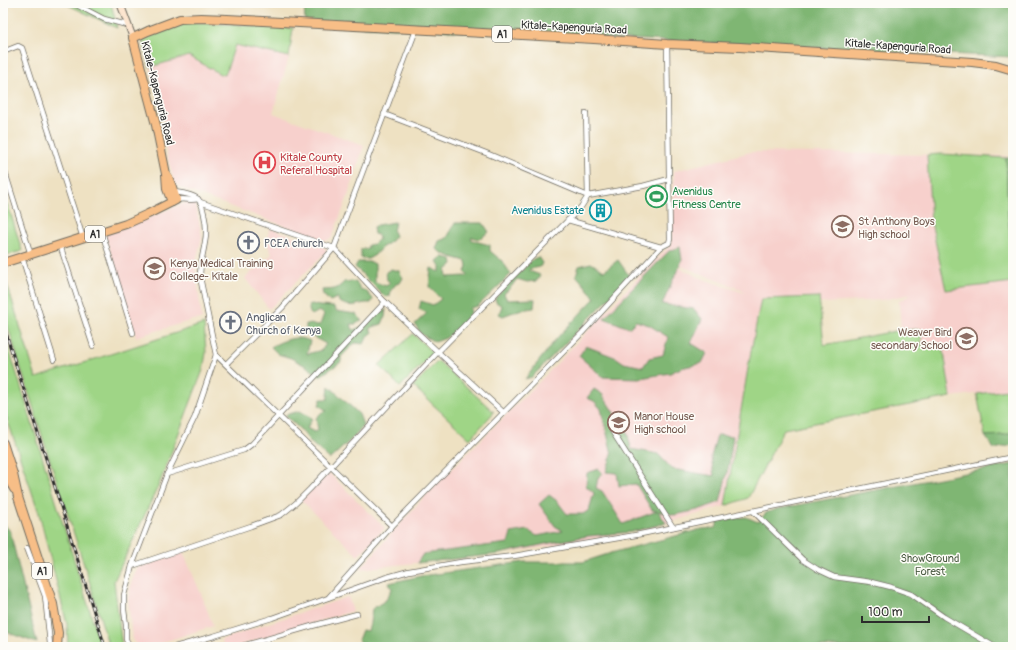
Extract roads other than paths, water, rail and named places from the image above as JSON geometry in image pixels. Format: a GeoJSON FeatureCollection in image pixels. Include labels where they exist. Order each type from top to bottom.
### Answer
{"type":"FeatureCollection","features":[{"type":"Feature","properties":{"kind":"highway","name":"Kitale-Kapenguria Road"},"geometry":{"type":"LineString","coordinates":[[173,197],[166,187],[166,174],[156,125],[133,38],[180,19],[227,19],[740,47],[972,62],[996,65],[1013,70]]}},
{"type":"Feature","properties":{"kind":"highway","name":"A1"},"geometry":{"type":"LineString","coordinates":[[3,263],[135,220],[153,212],[173,197]]}},
{"type":"Feature","properties":{"kind":"highway","name":"A1"},"geometry":{"type":"LineString","coordinates":[[3,443],[13,474],[18,497],[53,604],[58,633],[57,647]]}},
{"type":"Feature","properties":{"kind":"highway","name":"A1"},"geometry":{"type":"LineString","coordinates":[[3,468],[18,497]]}},
{"type":"Feature","properties":{"kind":"street"},"geometry":{"type":"LineString","coordinates":[[73,3],[104,19],[127,25]]}},
{"type":"Feature","properties":{"kind":"street"},"geometry":{"type":"LineString","coordinates":[[120,3],[133,38]]}},
{"type":"Feature","properties":{"kind":"street"},"geometry":{"type":"LineString","coordinates":[[226,364],[282,308],[334,248],[416,30]]}},
{"type":"Feature","properties":{"kind":"street"},"geometry":{"type":"LineString","coordinates":[[328,599],[392,526],[582,333],[661,247],[669,242],[667,44]]}},
{"type":"Feature","properties":{"kind":"street"},"geometry":{"type":"LineString","coordinates":[[3,52],[18,46],[22,48],[83,238]]}},
{"type":"Feature","properties":{"kind":"street"},"geometry":{"type":"LineString","coordinates":[[132,566],[281,515],[296,503],[438,352],[582,207],[588,196],[586,113]]}},
{"type":"Feature","properties":{"kind":"street"},"geometry":{"type":"LineString","coordinates":[[384,114],[486,153],[588,196],[643,186],[669,179]]}},
{"type":"Feature","properties":{"kind":"street"},"geometry":{"type":"LineString","coordinates":[[3,166],[31,255]]}},
{"type":"Feature","properties":{"kind":"street"},"geometry":{"type":"LineString","coordinates":[[173,197],[191,196],[334,248],[385,302],[503,412]]}},
{"type":"Feature","properties":{"kind":"street"},"geometry":{"type":"LineString","coordinates":[[173,197],[199,200]]}},
{"type":"Feature","properties":{"kind":"street"},"geometry":{"type":"LineString","coordinates":[[129,647],[126,639],[124,595],[132,566],[167,474],[194,417],[216,355],[200,276],[200,265],[206,231],[203,211],[199,200]]}},
{"type":"Feature","properties":{"kind":"street"},"geometry":{"type":"LineString","coordinates":[[568,220],[661,247]]}},
{"type":"Feature","properties":{"kind":"street"},"geometry":{"type":"LineString","coordinates":[[102,232],[133,333]]}},
{"type":"Feature","properties":{"kind":"street"},"geometry":{"type":"LineString","coordinates":[[60,244],[93,346]]}},
{"type":"Feature","properties":{"kind":"street"},"geometry":{"type":"LineString","coordinates":[[22,257],[54,360]]}},
{"type":"Feature","properties":{"kind":"street"},"geometry":{"type":"LineString","coordinates":[[167,474],[244,450],[252,444],[385,302]]}},
{"type":"Feature","properties":{"kind":"street"},"geometry":{"type":"LineString","coordinates":[[216,355],[332,466],[392,526]]}},
{"type":"Feature","properties":{"kind":"street"},"geometry":{"type":"LineString","coordinates":[[612,430],[673,527]]}},
{"type":"Feature","properties":{"kind":"street"},"geometry":{"type":"LineString","coordinates":[[175,647],[272,618],[384,578],[409,571],[460,562],[514,556],[636,535],[1013,456]]}},
{"type":"Feature","properties":{"kind":"street"},"geometry":{"type":"LineString","coordinates":[[753,511],[803,560],[817,569],[834,577],[871,582],[910,594],[944,617],[995,647]]}},
{"type":"Feature","properties":{"kind":"street"},"geometry":{"type":"LineString","coordinates":[[27,548],[45,596],[50,647]]}},
{"type":"Feature","properties":{"kind":"street"},"geometry":{"type":"LineString","coordinates":[[239,647],[357,614]]}},
{"type":"Feature","properties":{"kind":"railway"},"geometry":{"type":"LineString","coordinates":[[3,322],[105,647]]}},
{"type":"Feature","properties":{"kind":"place","name":"Kitale County Referal Hospital"},"geometry":{"type":"Point","coordinates":[264,163]}},
{"type":"Feature","properties":{"kind":"place","name":"Avenidus Fitness Centre"},"geometry":{"type":"Point","coordinates":[657,197]}},
{"type":"Feature","properties":{"kind":"place","name":"Avenidus Estate"},"geometry":{"type":"Point","coordinates":[600,210]}},
{"type":"Feature","properties":{"kind":"place","name":"St Anthony Boys High school"},"geometry":{"type":"Point","coordinates":[842,227]}},
{"type":"Feature","properties":{"kind":"place","name":"PCEA church"},"geometry":{"type":"Point","coordinates":[248,243]}},
{"type":"Feature","properties":{"kind":"place","name":"Kenya Medical Training College- Kitale"},"geometry":{"type":"Point","coordinates":[155,269]}},
{"type":"Feature","properties":{"kind":"place","name":"Anglican Church of Kenya"},"geometry":{"type":"Point","coordinates":[231,323]}},
{"type":"Feature","properties":{"kind":"place","name":"Weaver Bird secondary School"},"geometry":{"type":"Point","coordinates":[967,338]}},
{"type":"Feature","properties":{"kind":"place","name":"Manor House High school"},"geometry":{"type":"Point","coordinates":[619,422]}},
{"type":"Feature","properties":{"kind":"park label","name":"ShowGround Forest"},"geometry":{"type":"Point","coordinates":[930,564]}}]}
